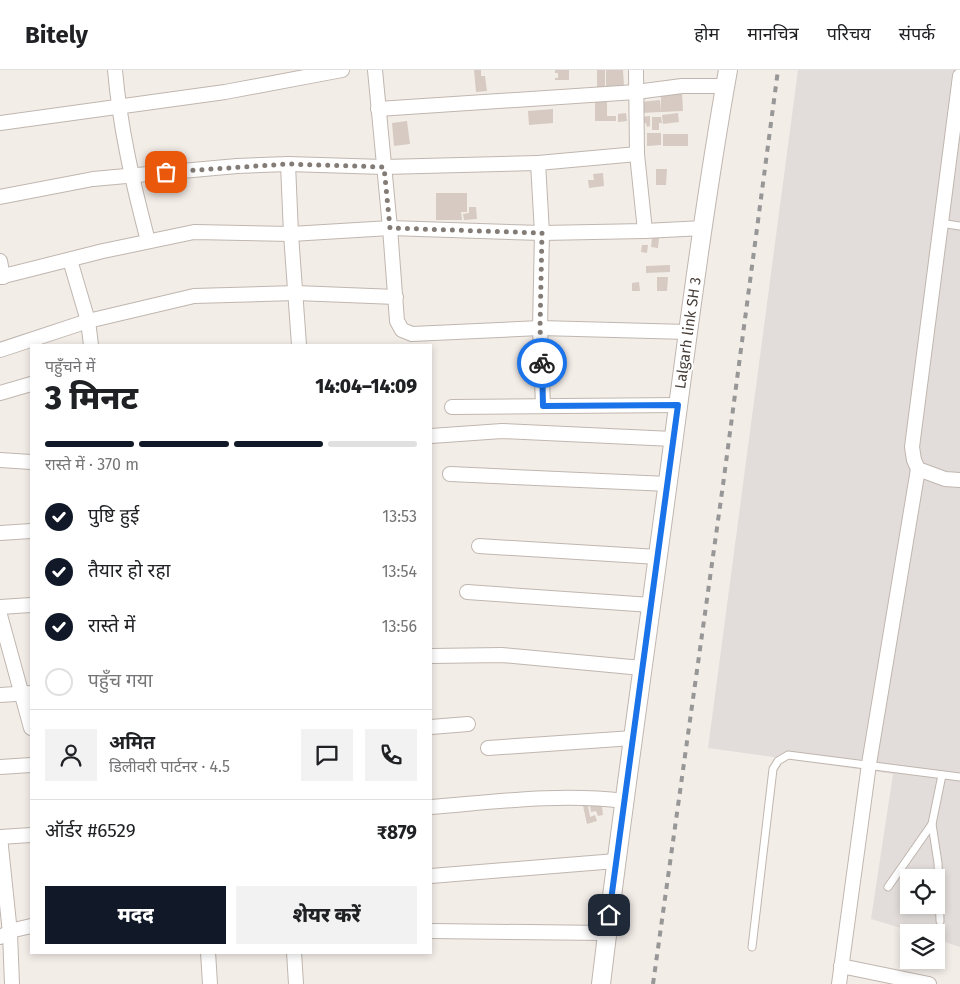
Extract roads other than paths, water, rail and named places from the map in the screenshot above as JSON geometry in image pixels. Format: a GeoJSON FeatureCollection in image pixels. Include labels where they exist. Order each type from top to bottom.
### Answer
{"type":"FeatureCollection","features":[{"type":"Feature","properties":{"kind":"street"},"geometry":{"type":"LineString","coordinates":[[115,70],[118,107],[131,176],[148,241]]}},
{"type":"Feature","properties":{"kind":"street"},"geometry":{"type":"LineString","coordinates":[[0,123],[225,92],[342,70]]}},
{"type":"Feature","properties":{"kind":"street"},"geometry":{"type":"LineString","coordinates":[[375,70],[397,321],[402,330],[412,334],[540,328],[688,332]]}},
{"type":"Feature","properties":{"kind":"street"},"geometry":{"type":"LineString","coordinates":[[636,70],[637,154],[645,231]]}},
{"type":"Feature","properties":{"kind":"street"},"geometry":{"type":"LineString","coordinates":[[839,984],[869,764],[918,469],[912,447],[960,76]]}},
{"type":"Feature","properties":{"kind":"street"},"geometry":{"type":"LineString","coordinates":[[378,109],[636,92],[726,78]]}},
{"type":"Feature","properties":{"kind":"street","name":"Lalgarh link SH 3"},"geometry":{"type":"LineString","coordinates":[[601,984],[673,438],[726,78]]}},
{"type":"Feature","properties":{"kind":"street"},"geometry":{"type":"LineString","coordinates":[[0,197],[93,179],[237,166],[288,164],[384,167],[538,163],[637,154]]}},
{"type":"Feature","properties":{"kind":"street"},"geometry":{"type":"LineString","coordinates":[[538,163],[542,233],[540,328],[543,406]]}},
{"type":"Feature","properties":{"kind":"street"},"geometry":{"type":"LineString","coordinates":[[288,164],[299,344]]}},
{"type":"Feature","properties":{"kind":"street"},"geometry":{"type":"LineString","coordinates":[[0,261],[1,277],[148,241],[194,232],[291,234],[390,228],[542,233],[703,228]]}},
{"type":"Feature","properties":{"kind":"street"},"geometry":{"type":"LineString","coordinates":[[70,260],[88,321],[91,344]]}},
{"type":"Feature","properties":{"kind":"street"},"geometry":{"type":"LineString","coordinates":[[0,350],[88,321],[194,296],[296,293],[396,297]]}},
{"type":"Feature","properties":{"kind":"street"},"geometry":{"type":"LineString","coordinates":[[0,394],[30,384]]}},
{"type":"Feature","properties":{"kind":"street"},"geometry":{"type":"LineString","coordinates":[[452,407],[678,405]]}},
{"type":"Feature","properties":{"kind":"street"},"geometry":{"type":"LineString","coordinates":[[432,436],[502,431],[673,438]]}},
{"type":"Feature","properties":{"kind":"street"},"geometry":{"type":"LineString","coordinates":[[0,460],[30,462]]}},
{"type":"Feature","properties":{"kind":"street"},"geometry":{"type":"LineString","coordinates":[[918,469],[945,479],[960,480]]}},
{"type":"Feature","properties":{"kind":"street"},"geometry":{"type":"LineString","coordinates":[[450,474],[668,484]]}},
{"type":"Feature","properties":{"kind":"street"},"geometry":{"type":"LineString","coordinates":[[0,533],[30,531]]}},
{"type":"Feature","properties":{"kind":"street"},"geometry":{"type":"LineString","coordinates":[[479,546],[658,557]]}},
{"type":"Feature","properties":{"kind":"street"},"geometry":{"type":"LineString","coordinates":[[467,592],[651,605]]}},
{"type":"Feature","properties":{"kind":"street"},"geometry":{"type":"LineString","coordinates":[[0,607],[30,605]]}},
{"type":"Feature","properties":{"kind":"street"},"geometry":{"type":"LineString","coordinates":[[0,615],[14,662],[26,693],[30,721]]}},
{"type":"Feature","properties":{"kind":"street"},"geometry":{"type":"LineString","coordinates":[[432,656],[502,656],[642,668]]}},
{"type":"Feature","properties":{"kind":"street"},"geometry":{"type":"LineString","coordinates":[[0,663],[14,662]]}},
{"type":"Feature","properties":{"kind":"street"},"geometry":{"type":"LineString","coordinates":[[0,695],[26,693]]}},
{"type":"Feature","properties":{"kind":"street"},"geometry":{"type":"LineString","coordinates":[[432,727],[468,724]]}},
{"type":"Feature","properties":{"kind":"street"},"geometry":{"type":"LineString","coordinates":[[488,748],[633,738]]}},
{"type":"Feature","properties":{"kind":"street"},"geometry":{"type":"LineString","coordinates":[[0,766],[30,765]]}},
{"type":"Feature","properties":{"kind":"street"},"geometry":{"type":"LineString","coordinates":[[432,807],[522,800],[588,798],[624,801]]}},
{"type":"Feature","properties":{"kind":"street"},"geometry":{"type":"LineString","coordinates":[[12,984],[5,935],[0,837],[30,835]]}},
{"type":"Feature","properties":{"kind":"street"},"geometry":{"type":"LineString","coordinates":[[432,876],[616,861]]}},
{"type":"Feature","properties":{"kind":"street"},"geometry":{"type":"LineString","coordinates":[[5,935],[30,926]]}},
{"type":"Feature","properties":{"kind":"street"},"geometry":{"type":"LineString","coordinates":[[432,931],[607,933]]}},
{"type":"Feature","properties":{"kind":"street"},"geometry":{"type":"LineString","coordinates":[[208,954],[210,984]]}},
{"type":"Feature","properties":{"kind":"street"},"geometry":{"type":"LineString","coordinates":[[294,954],[296,984]]}},
{"type":"Feature","properties":{"kind":"street"},"geometry":{"type":"LineString","coordinates":[[841,966],[929,984]]}},
{"type":"Feature","properties":{"kind":"lane"},"geometry":{"type":"LineString","coordinates":[[940,223],[960,226]]}},
{"type":"Feature","properties":{"kind":"lane"},"geometry":{"type":"LineString","coordinates":[[752,947],[773,769],[778,761],[788,755],[960,777]]}},
{"type":"Feature","properties":{"kind":"lane"},"geometry":{"type":"LineString","coordinates":[[940,921],[937,851],[932,824],[942,775]]}},
{"type":"Feature","properties":{"kind":"lane"},"geometry":{"type":"LineString","coordinates":[[888,887],[932,824]]}},
{"type":"Feature","properties":{"kind":"railway"},"geometry":{"type":"LineString","coordinates":[[653,984],[723,485],[778,70]]}}]}
